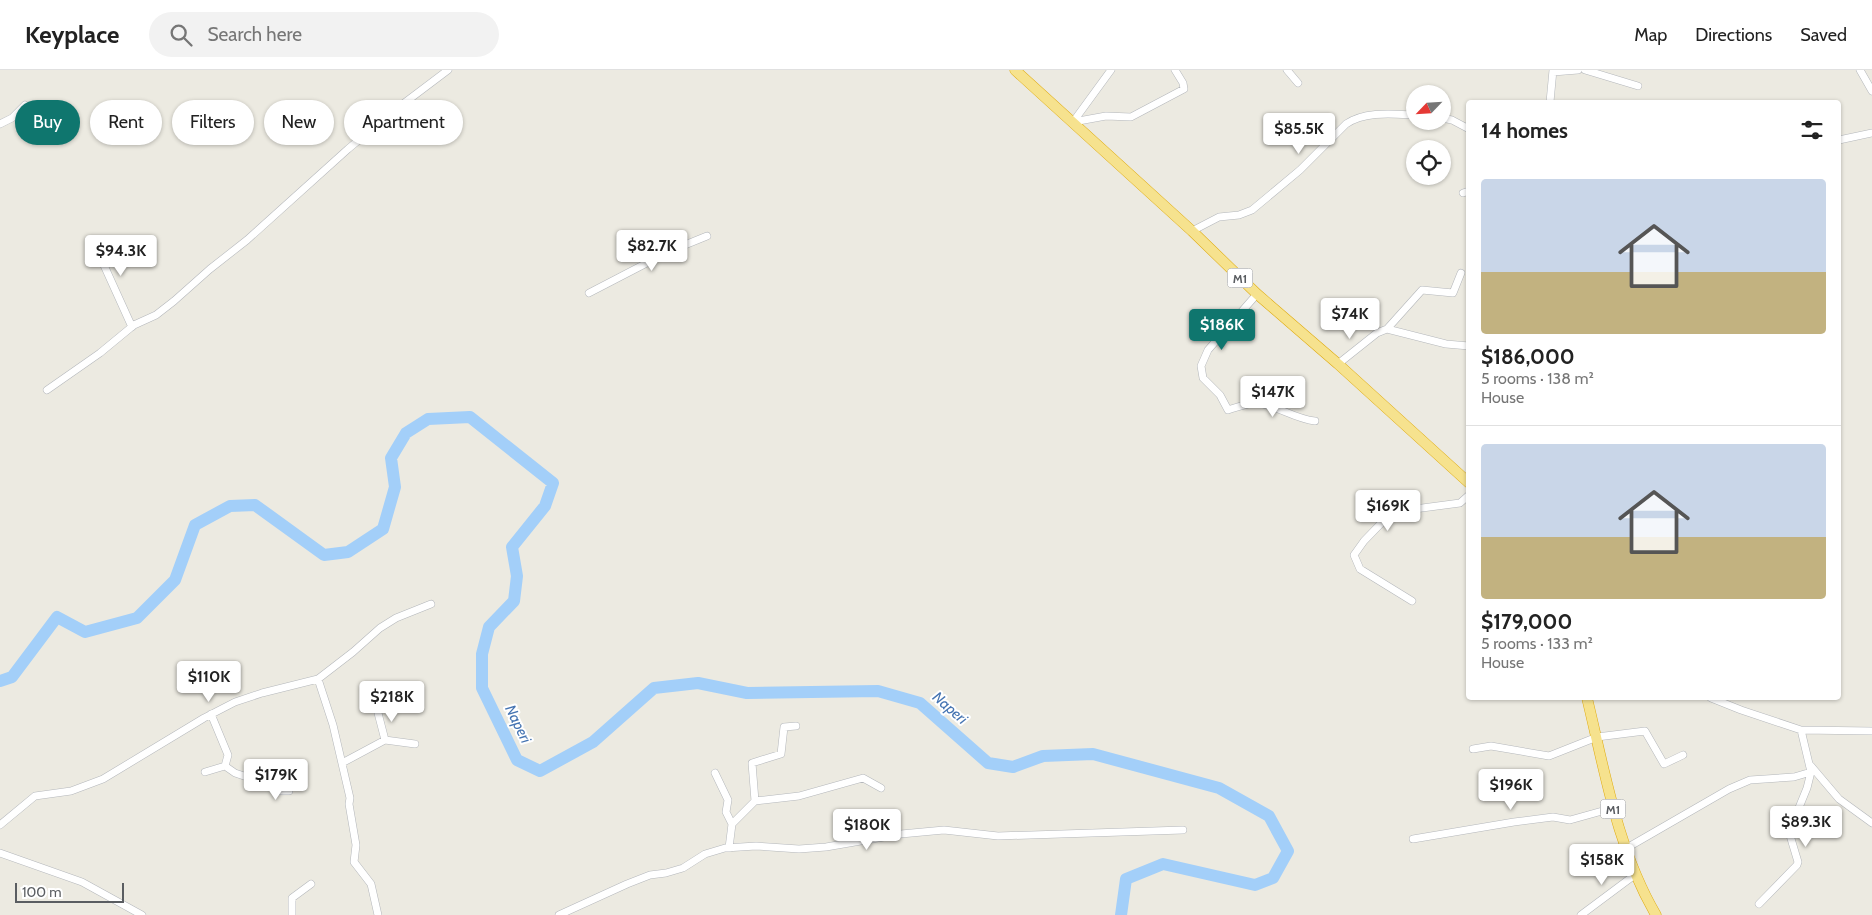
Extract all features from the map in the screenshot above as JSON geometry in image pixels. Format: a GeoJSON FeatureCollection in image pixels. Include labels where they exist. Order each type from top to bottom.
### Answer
{"type":"FeatureCollection","features":[{"type":"Feature","properties":{"kind":"highway","name":"M1"},"geometry":{"type":"LineString","coordinates":[[1015,70],[1257,294],[1338,364],[1466,480]]}},
{"type":"Feature","properties":{"kind":"highway","name":"M1"},"geometry":{"type":"LineString","coordinates":[[1588,700],[1612,808],[1625,849],[1645,896],[1656,915]]}},
{"type":"Feature","properties":{"kind":"street"},"geometry":{"type":"LineString","coordinates":[[47,390],[100,353],[132,327],[156,315],[174,301],[247,240],[348,149],[448,70]]}},
{"type":"Feature","properties":{"kind":"street"},"geometry":{"type":"LineString","coordinates":[[1073,122],[1111,70]]}},
{"type":"Feature","properties":{"kind":"street"},"geometry":{"type":"LineString","coordinates":[[1073,122],[1098,117],[1126,117],[1135,115],[1184,89],[1183,83],[1175,70]]}},
{"type":"Feature","properties":{"kind":"street"},"geometry":{"type":"LineString","coordinates":[[1287,70],[1298,83]]}},
{"type":"Feature","properties":{"kind":"street"},"geometry":{"type":"LineString","coordinates":[[1550,100],[1553,71],[1578,70]]}},
{"type":"Feature","properties":{"kind":"street"},"geometry":{"type":"LineString","coordinates":[[1585,70],[1638,86]]}},
{"type":"Feature","properties":{"kind":"street"},"geometry":{"type":"LineString","coordinates":[[1860,70],[1872,91]]}},
{"type":"Feature","properties":{"kind":"street"},"geometry":{"type":"LineString","coordinates":[[0,124],[15,115]]}},
{"type":"Feature","properties":{"kind":"street"},"geometry":{"type":"LineString","coordinates":[[1192,232],[1219,217],[1239,215],[1252,210],[1300,170],[1346,124],[1353,120],[1382,115],[1406,115]]}},
{"type":"Feature","properties":{"kind":"street"},"geometry":{"type":"LineString","coordinates":[[1451,120],[1466,127]]}},
{"type":"Feature","properties":{"kind":"street"},"geometry":{"type":"LineString","coordinates":[[1841,140],[1872,133]]}},
{"type":"Feature","properties":{"kind":"street"},"geometry":{"type":"LineString","coordinates":[[589,293],[670,251],[707,236]]}},
{"type":"Feature","properties":{"kind":"street"},"geometry":{"type":"LineString","coordinates":[[89,240],[98,252],[132,327]]}},
{"type":"Feature","properties":{"kind":"street"},"geometry":{"type":"LineString","coordinates":[[1338,364],[1376,333],[1387,329],[1422,290],[1453,293],[1462,273]]}},
{"type":"Feature","properties":{"kind":"street"},"geometry":{"type":"LineString","coordinates":[[1257,294],[1208,350],[1201,366],[1203,378],[1220,395],[1228,410],[1257,402],[1287,411],[1303,419],[1315,421]]}},
{"type":"Feature","properties":{"kind":"street"},"geometry":{"type":"LineString","coordinates":[[1387,329],[1446,344],[1466,346]]}},
{"type":"Feature","properties":{"kind":"street"},"geometry":{"type":"LineString","coordinates":[[1412,601],[1360,569],[1354,555],[1364,541],[1392,512],[1460,502],[1466,497]]}},
{"type":"Feature","properties":{"kind":"street"},"geometry":{"type":"LineString","coordinates":[[0,825],[35,796],[71,791],[103,779],[211,714],[235,702],[318,678],[353,652],[380,628],[396,618],[431,604]]}},
{"type":"Feature","properties":{"kind":"street"},"geometry":{"type":"LineString","coordinates":[[318,678],[333,725],[350,798],[349,804],[356,845],[354,862],[371,884],[378,915]]}},
{"type":"Feature","properties":{"kind":"street"},"geometry":{"type":"LineString","coordinates":[[1716,700],[1801,730],[1872,731]]}},
{"type":"Feature","properties":{"kind":"street"},"geometry":{"type":"LineString","coordinates":[[378,713],[385,740]]}},
{"type":"Feature","properties":{"kind":"street"},"geometry":{"type":"LineString","coordinates":[[211,714],[228,755],[226,766]]}},
{"type":"Feature","properties":{"kind":"street"},"geometry":{"type":"LineString","coordinates":[[755,801],[752,763],[781,754],[784,727],[796,726]]}},
{"type":"Feature","properties":{"kind":"street"},"geometry":{"type":"LineString","coordinates":[[1759,904],[1797,865],[1798,859],[1789,832],[1807,788],[1811,768],[1801,730]]}},
{"type":"Feature","properties":{"kind":"street"},"geometry":{"type":"LineString","coordinates":[[1473,749],[1491,746],[1549,756],[1597,737],[1645,731],[1664,764],[1683,755]]}},
{"type":"Feature","properties":{"kind":"street"},"geometry":{"type":"LineString","coordinates":[[342,763],[385,740],[415,744]]}},
{"type":"Feature","properties":{"kind":"street"},"geometry":{"type":"LineString","coordinates":[[205,772],[226,766]]}},
{"type":"Feature","properties":{"kind":"street"},"geometry":{"type":"LineString","coordinates":[[226,766],[235,773],[271,785],[280,792],[289,792]]}},
{"type":"Feature","properties":{"kind":"street"},"geometry":{"type":"LineString","coordinates":[[1811,768],[1839,799],[1872,823]]}},
{"type":"Feature","properties":{"kind":"street"},"geometry":{"type":"LineString","coordinates":[[1625,849],[1750,780],[1794,777],[1811,768]]}},
{"type":"Feature","properties":{"kind":"street"},"geometry":{"type":"LineString","coordinates":[[716,773],[728,800],[726,812],[732,824],[729,848]]}},
{"type":"Feature","properties":{"kind":"street"},"geometry":{"type":"LineString","coordinates":[[732,824],[755,801],[799,796],[863,778],[881,788]]}},
{"type":"Feature","properties":{"kind":"street"},"geometry":{"type":"LineString","coordinates":[[1414,839],[1505,823],[1553,817],[1570,820],[1612,808]]}},
{"type":"Feature","properties":{"kind":"street"},"geometry":{"type":"LineString","coordinates":[[559,915],[627,884],[650,875],[683,868],[705,854],[729,848],[756,846],[799,849],[826,848],[901,834],[944,830],[998,836],[1183,830]]}},
{"type":"Feature","properties":{"kind":"street"},"geometry":{"type":"LineString","coordinates":[[0,853],[82,882],[142,915]]}},
{"type":"Feature","properties":{"kind":"street"},"geometry":{"type":"LineString","coordinates":[[1581,915],[1636,874]]}},
{"type":"Feature","properties":{"kind":"street"},"geometry":{"type":"LineString","coordinates":[[292,915],[292,898],[311,884]]}},
{"type":"Feature","properties":{"kind":"waterway","name":"Naperi"},"geometry":{"type":"LineString","coordinates":[[0,681],[12,677],[57,617],[85,632],[137,618],[175,580],[195,525],[230,506],[255,505],[324,555],[348,552],[383,529],[395,487],[391,458],[406,433],[428,419],[470,417],[553,483],[545,506],[512,547],[517,576],[514,601],[489,627],[482,654],[482,688],[517,760],[540,771],[593,742],[654,688],[698,683],[747,693],[878,691],[920,703],[988,763],[1013,767],[1043,756],[1093,754],[1219,788],[1269,816],[1288,851],[1273,878],[1255,885],[1163,864],[1126,879],[1121,915]]}}]}
